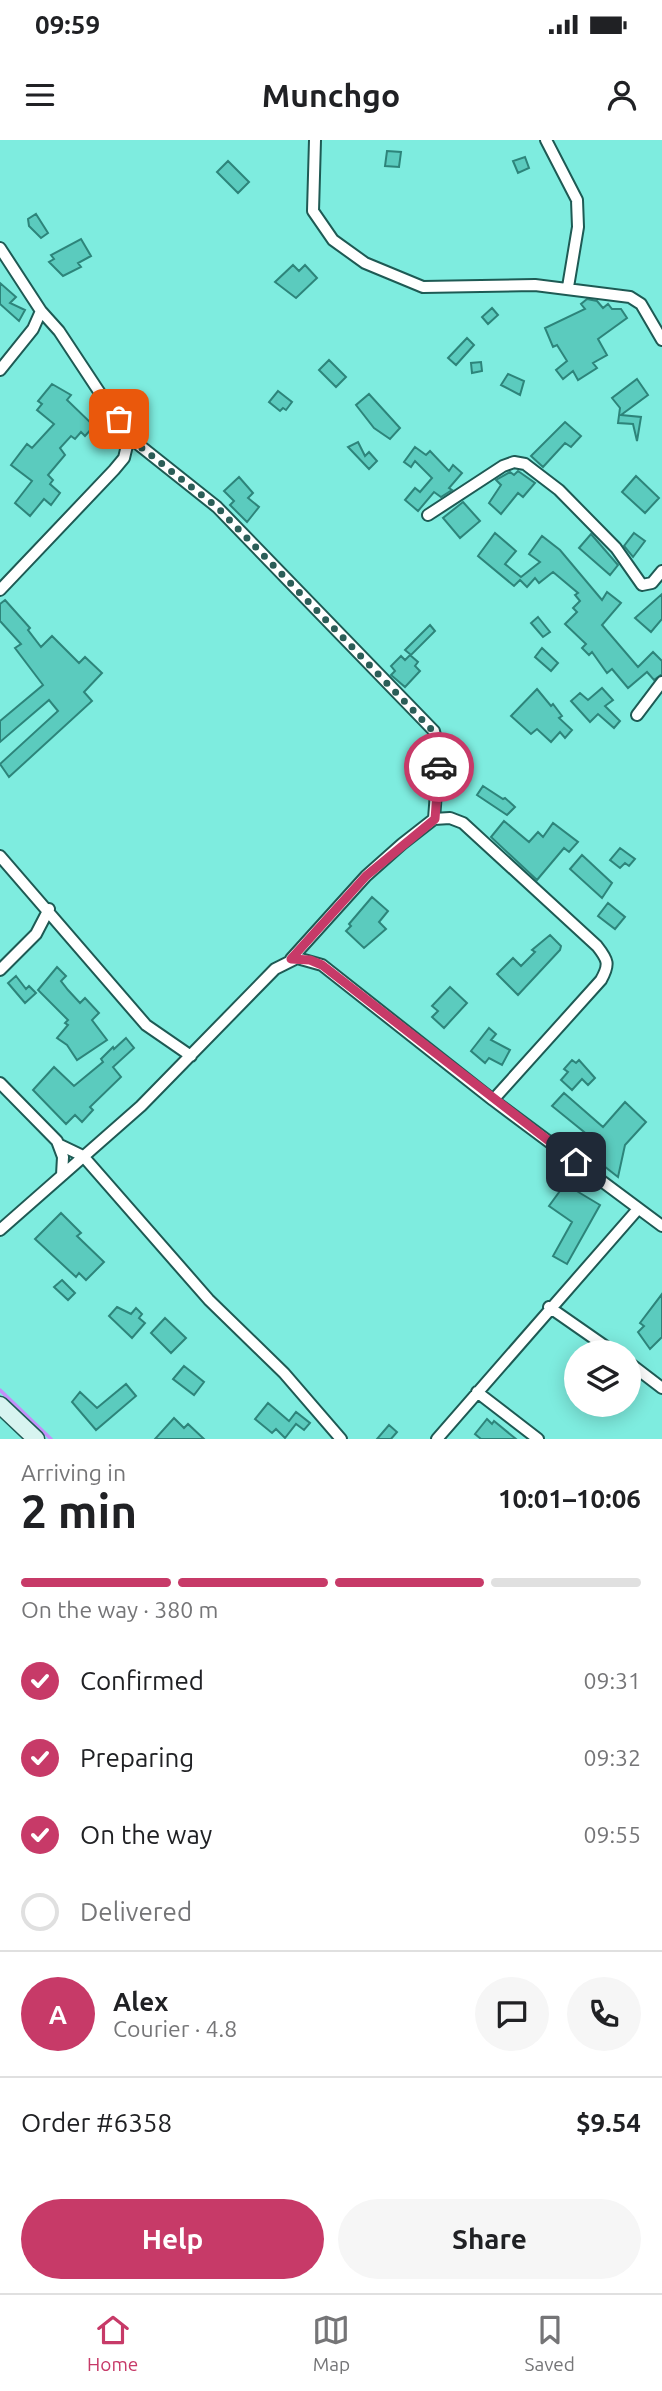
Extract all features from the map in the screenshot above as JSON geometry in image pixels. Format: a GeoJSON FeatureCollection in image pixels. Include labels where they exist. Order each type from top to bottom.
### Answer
{"type":"FeatureCollection","features":[{"type":"Feature","properties":{"kind":"main road"},"geometry":{"type":"LineString","coordinates":[[0,1405],[36,1439]]}},
{"type":"Feature","properties":{"kind":"street"},"geometry":{"type":"LineString","coordinates":[[315,140],[313,211],[333,240],[365,262],[423,287],[519,284],[568,287],[634,298],[641,304],[662,340]]}},
{"type":"Feature","properties":{"kind":"street"},"geometry":{"type":"LineString","coordinates":[[546,140],[577,200],[578,228],[568,287]]}},
{"type":"Feature","properties":{"kind":"street"},"geometry":{"type":"LineString","coordinates":[[0,248],[41,310],[59,331],[129,438],[217,507],[434,732],[439,753],[435,819]]}},
{"type":"Feature","properties":{"kind":"street"},"geometry":{"type":"LineString","coordinates":[[0,370],[33,329],[41,310]]}},
{"type":"Feature","properties":{"kind":"street"},"geometry":{"type":"LineString","coordinates":[[0,590],[114,470],[124,458],[129,438]]}},
{"type":"Feature","properties":{"kind":"street"},"geometry":{"type":"LineString","coordinates":[[428,514],[503,466],[514,462],[525,464],[567,498],[616,548],[642,585],[652,583],[662,571]]}},
{"type":"Feature","properties":{"kind":"street"},"geometry":{"type":"LineString","coordinates":[[637,715],[662,682]]}},
{"type":"Feature","properties":{"kind":"street"},"geometry":{"type":"LineString","coordinates":[[0,1230],[141,1106],[275,969],[291,959],[366,876],[435,819],[450,818],[476,832],[608,959],[609,967],[601,980],[493,1100]]}},
{"type":"Feature","properties":{"kind":"street"},"geometry":{"type":"LineString","coordinates":[[0,856],[49,909],[146,1025],[191,1056]]}},
{"type":"Feature","properties":{"kind":"street"},"geometry":{"type":"LineString","coordinates":[[0,970],[36,934],[49,909]]}},
{"type":"Feature","properties":{"kind":"street"},"geometry":{"type":"LineString","coordinates":[[291,959],[310,960],[322,965],[493,1100],[662,1226]]}},
{"type":"Feature","properties":{"kind":"street"},"geometry":{"type":"LineString","coordinates":[[0,1083],[60,1145],[83,1156],[209,1300],[284,1373],[341,1439]]}},
{"type":"Feature","properties":{"kind":"street"},"geometry":{"type":"LineString","coordinates":[[60,1145],[62,1175]]}},
{"type":"Feature","properties":{"kind":"street"},"geometry":{"type":"LineString","coordinates":[[437,1439],[549,1307],[638,1209]]}},
{"type":"Feature","properties":{"kind":"street"},"geometry":{"type":"LineString","coordinates":[[549,1307],[596,1340]]}},
{"type":"Feature","properties":{"kind":"street"},"geometry":{"type":"LineString","coordinates":[[641,1372],[662,1388]]}},
{"type":"Feature","properties":{"kind":"street"},"geometry":{"type":"LineString","coordinates":[[477,1392],[538,1439]]}},
{"type":"Feature","properties":{"kind":"building"},"geometry":{"type":"Polygon","coordinates":[[[387,151],[401,152],[399,167],[385,166],[387,151]]]}},
{"type":"Feature","properties":{"kind":"building"},"geometry":{"type":"Polygon","coordinates":[[[525,157],[529,168],[518,173],[513,161],[525,157]]]}},
{"type":"Feature","properties":{"kind":"building"},"geometry":{"type":"Polygon","coordinates":[[[228,161],[249,182],[238,193],[217,172],[228,161]]]}},
{"type":"Feature","properties":{"kind":"building"},"geometry":{"type":"Polygon","coordinates":[[[36,214],[48,233],[41,238],[29,226],[28,219],[36,214]]]}},
{"type":"Feature","properties":{"kind":"building"},"geometry":{"type":"Polygon","coordinates":[[[81,239],[91,256],[78,263],[81,267],[63,276],[49,262],[54,259],[51,255],[81,239]]]}},
{"type":"Feature","properties":{"kind":"building"},"geometry":{"type":"Polygon","coordinates":[[[293,265],[299,271],[305,265],[317,278],[296,298],[275,282],[293,265]]]}},
{"type":"Feature","properties":{"kind":"building"},"geometry":{"type":"Polygon","coordinates":[[[0,283],[16,297],[10,303],[25,310],[19,321],[0,304],[0,283]]]}},
{"type":"Feature","properties":{"kind":"building"},"geometry":{"type":"Polygon","coordinates":[[[587,299],[597,301],[603,308],[608,304],[612,309],[621,309],[627,318],[598,339],[607,355],[593,363],[597,368],[578,380],[573,371],[563,379],[556,370],[567,361],[557,345],[553,347],[545,328],[585,309],[581,304],[587,299]]]}},
{"type":"Feature","properties":{"kind":"building"},"geometry":{"type":"Polygon","coordinates":[[[492,308],[498,315],[488,324],[482,317],[492,308]]]}},
{"type":"Feature","properties":{"kind":"building"},"geometry":{"type":"Polygon","coordinates":[[[467,338],[474,345],[456,365],[448,358],[467,338]]]}},
{"type":"Feature","properties":{"kind":"building"},"geometry":{"type":"Polygon","coordinates":[[[329,360],[346,377],[336,387],[319,370],[329,360]]]}},
{"type":"Feature","properties":{"kind":"building"},"geometry":{"type":"Polygon","coordinates":[[[481,362],[482,371],[472,373],[471,363],[481,362]]]}},
{"type":"Feature","properties":{"kind":"building"},"geometry":{"type":"Polygon","coordinates":[[[508,374],[524,381],[520,395],[501,385],[508,374]]]}},
{"type":"Feature","properties":{"kind":"building"},"geometry":{"type":"Polygon","coordinates":[[[637,379],[648,395],[621,415],[641,417],[637,441],[633,424],[618,423],[620,408],[612,398],[637,379]]]}},
{"type":"Feature","properties":{"kind":"building"},"geometry":{"type":"Polygon","coordinates":[[[52,384],[71,395],[67,400],[94,426],[85,436],[81,432],[75,439],[71,436],[60,448],[65,455],[48,475],[53,480],[50,484],[60,493],[51,505],[44,499],[30,516],[15,503],[32,481],[11,465],[27,444],[32,448],[54,424],[37,410],[42,404],[38,401],[52,384]]]}},
{"type":"Feature","properties":{"kind":"building"},"geometry":{"type":"Polygon","coordinates":[[[278,391],[292,402],[286,410],[283,408],[280,411],[269,402],[278,391]]]}},
{"type":"Feature","properties":{"kind":"building"},"geometry":{"type":"Polygon","coordinates":[[[369,394],[400,428],[390,439],[374,428],[356,405],[369,394]]]}},
{"type":"Feature","properties":{"kind":"building"},"geometry":{"type":"Polygon","coordinates":[[[565,422],[581,436],[571,447],[565,443],[543,467],[531,456],[565,422]]]}},
{"type":"Feature","properties":{"kind":"building"},"geometry":{"type":"Polygon","coordinates":[[[358,442],[365,456],[369,452],[377,461],[369,469],[348,447],[358,442]]]}},
{"type":"Feature","properties":{"kind":"building"},"geometry":{"type":"Polygon","coordinates":[[[415,447],[426,455],[430,451],[449,471],[453,465],[462,473],[449,488],[452,490],[441,497],[434,492],[418,511],[405,500],[415,488],[420,492],[432,478],[415,461],[411,467],[404,462],[415,447]]]}},
{"type":"Feature","properties":{"kind":"building"},"geometry":{"type":"Polygon","coordinates":[[[518,471],[535,483],[523,497],[518,493],[501,514],[489,503],[501,485],[496,480],[510,472],[514,475],[518,471]]]}},
{"type":"Feature","properties":{"kind":"building"},"geometry":{"type":"Polygon","coordinates":[[[636,476],[659,498],[645,513],[622,492],[636,476]]]}},
{"type":"Feature","properties":{"kind":"building"},"geometry":{"type":"Polygon","coordinates":[[[239,477],[253,493],[248,498],[259,507],[247,522],[230,505],[234,501],[224,491],[239,477]]]}},
{"type":"Feature","properties":{"kind":"building"},"geometry":{"type":"Polygon","coordinates":[[[463,502],[480,521],[460,538],[443,518],[463,502]]]}},
{"type":"Feature","properties":{"kind":"building"},"geometry":{"type":"Polygon","coordinates":[[[495,533],[516,551],[505,564],[521,577],[540,562],[529,554],[542,536],[560,550],[602,600],[607,592],[621,603],[602,625],[638,667],[653,652],[662,661],[662,674],[654,680],[647,672],[628,688],[612,669],[607,673],[592,652],[589,655],[582,648],[586,644],[565,624],[577,612],[573,608],[580,601],[575,595],[578,593],[553,572],[539,583],[535,578],[527,587],[520,580],[514,586],[478,556],[495,533]]]}},
{"type":"Feature","properties":{"kind":"building"},"geometry":{"type":"Polygon","coordinates":[[[634,533],[645,541],[633,557],[624,546],[634,533]]]}},
{"type":"Feature","properties":{"kind":"building"},"geometry":{"type":"Polygon","coordinates":[[[591,534],[618,565],[610,575],[579,548],[591,534]]]}},
{"type":"Feature","properties":{"kind":"building"},"geometry":{"type":"Polygon","coordinates":[[[662,594],[662,619],[651,632],[635,618],[662,594]]]}},
{"type":"Feature","properties":{"kind":"building"},"geometry":{"type":"Polygon","coordinates":[[[5,600],[30,628],[28,630],[41,647],[52,636],[79,663],[85,657],[102,673],[84,692],[92,701],[9,777],[0,764],[58,711],[49,700],[0,742],[0,721],[43,685],[15,648],[21,644],[0,621],[0,604],[5,600]]]}},
{"type":"Feature","properties":{"kind":"building"},"geometry":{"type":"Polygon","coordinates":[[[538,617],[550,632],[543,637],[531,623],[538,617]]]}},
{"type":"Feature","properties":{"kind":"building"},"geometry":{"type":"Polygon","coordinates":[[[430,625],[435,631],[411,655],[405,650],[430,625]]]}},
{"type":"Feature","properties":{"kind":"building"},"geometry":{"type":"Polygon","coordinates":[[[542,648],[558,663],[551,671],[535,657],[542,648]]]}},
{"type":"Feature","properties":{"kind":"building"},"geometry":{"type":"Polygon","coordinates":[[[410,655],[418,662],[415,666],[420,671],[405,687],[391,675],[395,671],[391,666],[401,656],[405,660],[410,655]]]}},
{"type":"Feature","properties":{"kind":"building"},"geometry":{"type":"Polygon","coordinates":[[[602,688],[613,700],[605,706],[620,721],[614,728],[598,714],[590,722],[571,701],[580,693],[588,700],[602,688]]]}},
{"type":"Feature","properties":{"kind":"building"},"geometry":{"type":"Polygon","coordinates":[[[537,689],[551,706],[553,704],[562,716],[559,718],[572,730],[565,738],[560,732],[551,742],[537,729],[531,734],[511,716],[537,689]]]}},
{"type":"Feature","properties":{"kind":"building"},"geometry":{"type":"Polygon","coordinates":[[[483,786],[515,807],[507,815],[477,795],[483,786]]]}},
{"type":"Feature","properties":{"kind":"building"},"geometry":{"type":"Polygon","coordinates":[[[504,821],[529,842],[538,832],[543,837],[553,823],[578,842],[569,852],[564,848],[537,880],[491,837],[504,821]]]}},
{"type":"Feature","properties":{"kind":"building"},"geometry":{"type":"Polygon","coordinates":[[[620,848],[635,859],[629,866],[625,863],[620,868],[610,860],[620,848]]]}},
{"type":"Feature","properties":{"kind":"building"},"geometry":{"type":"Polygon","coordinates":[[[582,855],[612,883],[602,898],[570,869],[582,855]]]}},
{"type":"Feature","properties":{"kind":"building"},"geometry":{"type":"Polygon","coordinates":[[[372,897],[388,911],[379,922],[386,929],[364,948],[346,931],[372,897]]]}},
{"type":"Feature","properties":{"kind":"building"},"geometry":{"type":"Polygon","coordinates":[[[608,903],[625,917],[615,929],[598,916],[608,903]]]}},
{"type":"Feature","properties":{"kind":"building"},"geometry":{"type":"Polygon","coordinates":[[[550,935],[561,946],[560,950],[518,995],[497,974],[513,958],[521,966],[535,952],[532,950],[550,935]]]}},
{"type":"Feature","properties":{"kind":"building"},"geometry":{"type":"Polygon","coordinates":[[[57,967],[66,976],[61,981],[68,990],[80,1003],[85,998],[99,1013],[92,1020],[107,1040],[77,1060],[67,1045],[57,1038],[68,1025],[65,1023],[68,1020],[38,990],[57,967]]]}},
{"type":"Feature","properties":{"kind":"building"},"geometry":{"type":"Polygon","coordinates":[[[16,976],[26,989],[29,986],[36,993],[25,1003],[8,983],[16,976]]]}},
{"type":"Feature","properties":{"kind":"building"},"geometry":{"type":"Polygon","coordinates":[[[450,987],[467,1003],[444,1028],[432,1017],[438,1011],[432,1006],[450,987]]]}},
{"type":"Feature","properties":{"kind":"building"},"geometry":{"type":"Polygon","coordinates":[[[489,1028],[496,1034],[491,1040],[510,1050],[502,1065],[489,1058],[485,1063],[471,1051],[489,1028]]]}},
{"type":"Feature","properties":{"kind":"building"},"geometry":{"type":"Polygon","coordinates":[[[126,1038],[134,1048],[113,1067],[121,1077],[90,1107],[93,1110],[82,1122],[75,1115],[66,1124],[33,1090],[54,1067],[74,1086],[103,1062],[101,1059],[113,1047],[114,1049],[126,1038]]]}},
{"type":"Feature","properties":{"kind":"building"},"geometry":{"type":"Polygon","coordinates":[[[572,1060],[576,1063],[579,1060],[595,1078],[588,1085],[582,1079],[572,1090],[561,1080],[568,1072],[564,1069],[572,1060]]]}},
{"type":"Feature","properties":{"kind":"building"},"geometry":{"type":"Polygon","coordinates":[[[564,1093],[603,1127],[625,1102],[646,1122],[625,1145],[618,1177],[590,1155],[596,1148],[586,1140],[589,1136],[552,1106],[564,1093]]]}},
{"type":"Feature","properties":{"kind":"building"},"geometry":{"type":"Polygon","coordinates":[[[565,1184],[600,1205],[567,1264],[553,1256],[572,1222],[549,1206],[565,1184]]]}},
{"type":"Feature","properties":{"kind":"building"},"geometry":{"type":"Polygon","coordinates":[[[61,1213],[81,1233],[77,1236],[104,1262],[86,1280],[79,1273],[76,1277],[35,1239],[61,1213]]]}},
{"type":"Feature","properties":{"kind":"building"},"geometry":{"type":"Polygon","coordinates":[[[62,1280],[75,1293],[68,1300],[54,1287],[62,1280]]]}},
{"type":"Feature","properties":{"kind":"building"},"geometry":{"type":"Polygon","coordinates":[[[662,1294],[662,1337],[650,1349],[638,1332],[644,1326],[640,1323],[662,1294]]]}},
{"type":"Feature","properties":{"kind":"building"},"geometry":{"type":"Polygon","coordinates":[[[117,1307],[131,1314],[136,1308],[142,1314],[139,1318],[145,1323],[132,1338],[109,1316],[117,1307]]]}},
{"type":"Feature","properties":{"kind":"building"},"geometry":{"type":"Polygon","coordinates":[[[165,1318],[186,1338],[171,1353],[151,1333],[165,1318]]]}},
{"type":"Feature","properties":{"kind":"building"},"geometry":{"type":"Polygon","coordinates":[[[184,1366],[204,1382],[194,1395],[173,1379],[184,1366]]]}},
{"type":"Feature","properties":{"kind":"building"},"geometry":{"type":"Polygon","coordinates":[[[126,1384],[136,1396],[96,1430],[72,1402],[80,1392],[97,1408],[126,1384]]]}},
{"type":"Feature","properties":{"kind":"building"},"geometry":{"type":"Polygon","coordinates":[[[268,1403],[289,1421],[296,1412],[310,1423],[304,1430],[296,1424],[285,1438],[276,1429],[272,1433],[255,1419],[268,1403]]]}},
{"type":"Feature","properties":{"kind":"building"},"geometry":{"type":"Polygon","coordinates":[[[174,1418],[184,1428],[188,1424],[204,1439],[155,1439],[174,1418]]]}},
{"type":"Feature","properties":{"kind":"building"},"geometry":{"type":"Polygon","coordinates":[[[487,1419],[492,1424],[494,1421],[516,1439],[481,1439],[475,1434],[487,1419]]]}},
{"type":"Feature","properties":{"kind":"building"},"geometry":{"type":"Polygon","coordinates":[[[389,1425],[397,1432],[391,1439],[377,1439],[389,1425]]]}},
{"type":"Feature","properties":{"kind":"waterway"},"geometry":{"type":"LineString","coordinates":[[0,1390],[51,1439]]}},
{"type":"Feature","properties":{"kind":"way so far"},"geometry":{"type":"LineString","coordinates":[[119,419],[129,438],[217,507],[299,588],[434,732],[439,746],[439,767]]}},
{"type":"Feature","properties":{"kind":"route"},"geometry":{"type":"LineString","coordinates":[[439,767],[435,819],[366,876],[322,921],[291,959],[310,960],[322,965],[359,997],[576,1162]]}}]}
